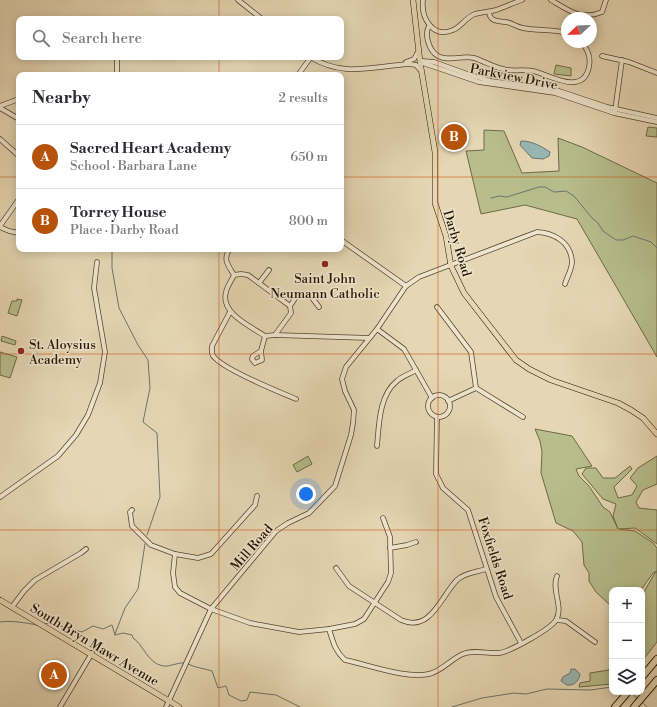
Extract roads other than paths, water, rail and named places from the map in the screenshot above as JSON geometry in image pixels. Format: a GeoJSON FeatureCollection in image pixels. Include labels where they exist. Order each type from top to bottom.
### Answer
{"type":"FeatureCollection","features":[{"type":"Feature","properties":{"kind":"highway"},"geometry":{"type":"LineString","coordinates":[[645,673],[657,659]]}},
{"type":"Feature","properties":{"kind":"highway"},"geometry":{"type":"LineString","coordinates":[[634,706],[657,680]]}},
{"type":"Feature","properties":{"kind":"highway"},"geometry":{"type":"LineString","coordinates":[[615,707],[626,695]]}},
{"type":"Feature","properties":{"kind":"main road","name":"Darby Road"},"geometry":{"type":"LineString","coordinates":[[413,0],[418,51],[435,157],[435,203],[446,236],[451,266],[456,280],[468,299],[516,360],[529,369],[551,380],[618,403],[643,418],[657,434]]}},
{"type":"Feature","properties":{"kind":"main road","name":"South Bryn Mawr Avenue"},"geometry":{"type":"LineString","coordinates":[[0,600],[92,653],[179,707]]}},
{"type":"Feature","properties":{"kind":"street"},"geometry":{"type":"LineString","coordinates":[[238,0],[258,16]]}},
{"type":"Feature","properties":{"kind":"street"},"geometry":{"type":"LineString","coordinates":[[423,0],[424,16],[429,26],[439,31],[450,31],[472,15],[489,12],[522,0]]}},
{"type":"Feature","properties":{"kind":"street"},"geometry":{"type":"LineString","coordinates":[[551,0],[572,13],[583,15],[602,12],[606,0]]}},
{"type":"Feature","properties":{"kind":"street"},"geometry":{"type":"LineString","coordinates":[[489,12],[490,16],[496,21],[506,22],[521,28],[561,32]]}},
{"type":"Feature","properties":{"kind":"street"},"geometry":{"type":"LineString","coordinates":[[429,26],[427,31],[430,46],[438,56],[446,58],[470,58],[500,69],[533,71],[563,82],[578,80],[585,76],[588,70],[590,56],[585,48]]}},
{"type":"Feature","properties":{"kind":"street"},"geometry":{"type":"LineString","coordinates":[[398,65],[414,59],[418,51]]}},
{"type":"Feature","properties":{"kind":"street"},"geometry":{"type":"LineString","coordinates":[[602,56],[622,60],[657,73]]}},
{"type":"Feature","properties":{"kind":"street"},"geometry":{"type":"LineString","coordinates":[[117,60],[117,72]]}},
{"type":"Feature","properties":{"kind":"street"},"geometry":{"type":"LineString","coordinates":[[300,72],[308,60]]}},
{"type":"Feature","properties":{"kind":"street"},"geometry":{"type":"LineString","coordinates":[[317,60],[334,68],[350,70],[398,65],[416,65],[421,71]]}},
{"type":"Feature","properties":{"kind":"street"},"geometry":{"type":"LineString","coordinates":[[615,111],[622,60]]}},
{"type":"Feature","properties":{"kind":"street","name":"Parkview Drive"},"geometry":{"type":"LineString","coordinates":[[420,62],[434,62],[462,75],[496,84],[544,87],[588,103],[657,122]]}},
{"type":"Feature","properties":{"kind":"street"},"geometry":{"type":"LineString","coordinates":[[0,107],[16,101]]}},
{"type":"Feature","properties":{"kind":"street"},"geometry":{"type":"LineString","coordinates":[[0,107],[16,117]]}},
{"type":"Feature","properties":{"kind":"street","name":"Parkview Drive"},"geometry":{"type":"LineString","coordinates":[[615,111],[657,118]]}},
{"type":"Feature","properties":{"kind":"street"},"geometry":{"type":"LineString","coordinates":[[0,139],[16,153]]}},
{"type":"Feature","properties":{"kind":"street"},"geometry":{"type":"LineString","coordinates":[[16,203],[0,226],[9,231],[16,232]]}},
{"type":"Feature","properties":{"kind":"street"},"geometry":{"type":"LineString","coordinates":[[234,275],[226,291],[225,305],[230,312],[265,336],[275,334],[287,336],[369,338],[406,286],[419,277],[500,248],[524,236],[537,232],[547,232],[558,237],[566,245],[572,262],[565,284]]}},
{"type":"Feature","properties":{"kind":"street"},"geometry":{"type":"LineString","coordinates":[[344,242],[406,286]]}},
{"type":"Feature","properties":{"kind":"street"},"geometry":{"type":"LineString","coordinates":[[228,252],[225,256],[225,261],[234,275]]}},
{"type":"Feature","properties":{"kind":"street"},"geometry":{"type":"LineString","coordinates":[[0,497],[58,456],[76,435],[88,415],[100,383],[104,352],[94,288],[97,262]]}},
{"type":"Feature","properties":{"kind":"street"},"geometry":{"type":"LineString","coordinates":[[259,283],[269,270]]}},
{"type":"Feature","properties":{"kind":"street"},"geometry":{"type":"LineString","coordinates":[[234,275],[248,275],[290,306]]}},
{"type":"Feature","properties":{"kind":"street"},"geometry":{"type":"LineString","coordinates":[[275,334],[291,313],[290,306],[298,294],[310,295],[319,307]]}},
{"type":"Feature","properties":{"kind":"street"},"geometry":{"type":"LineString","coordinates":[[437,307],[471,352],[476,388],[522,417]]}},
{"type":"Feature","properties":{"kind":"street"},"geometry":{"type":"LineString","coordinates":[[230,312],[212,346],[212,352],[215,358],[234,370],[296,400]]}},
{"type":"Feature","properties":{"kind":"street","name":"Foxfields Road"},"geometry":{"type":"LineString","coordinates":[[377,328],[404,349],[432,398],[428,403],[428,409],[431,414],[437,417],[436,474],[443,488],[468,510],[496,597],[521,643]]}},
{"type":"Feature","properties":{"kind":"street"},"geometry":{"type":"LineString","coordinates":[[260,351],[265,336]]}},
{"type":"Feature","properties":{"kind":"street","name":"Mill Road"},"geometry":{"type":"LineString","coordinates":[[166,707],[211,609],[276,531],[288,523],[309,513],[334,486],[351,435],[354,410],[344,391],[342,379],[346,367],[369,338]]}},
{"type":"Feature","properties":{"kind":"street"},"geometry":{"type":"LineString","coordinates":[[378,446],[379,424],[387,393],[397,380],[416,370]]}},
{"type":"Feature","properties":{"kind":"street"},"geometry":{"type":"LineString","coordinates":[[448,401],[476,388]]}},
{"type":"Feature","properties":{"kind":"street"},"geometry":{"type":"LineString","coordinates":[[432,398],[441,396],[448,401],[449,408],[447,413],[443,416],[437,417]]}},
{"type":"Feature","properties":{"kind":"street"},"geometry":{"type":"LineString","coordinates":[[132,510],[130,512],[130,522],[151,545],[175,554],[198,558],[211,554],[255,505],[257,496]]}},
{"type":"Feature","properties":{"kind":"street"},"geometry":{"type":"LineString","coordinates":[[175,554],[172,581],[175,586],[180,593],[211,609],[250,623],[292,631],[299,632],[329,629],[355,624],[364,619],[390,577],[390,537],[382,518]]}},
{"type":"Feature","properties":{"kind":"street"},"geometry":{"type":"LineString","coordinates":[[390,548],[416,542]]}},
{"type":"Feature","properties":{"kind":"street"},"geometry":{"type":"LineString","coordinates":[[12,607],[24,591],[35,580],[86,549]]}},
{"type":"Feature","properties":{"kind":"street"},"geometry":{"type":"LineString","coordinates":[[336,568],[350,586],[374,603],[401,620],[416,623],[435,611],[457,580],[465,575],[486,569]]}},
{"type":"Feature","properties":{"kind":"street"},"geometry":{"type":"LineString","coordinates":[[329,629],[334,646],[345,660],[407,674],[429,674],[440,670],[463,654],[500,653],[546,631],[557,620],[559,611],[554,582],[557,576]]}},
{"type":"Feature","properties":{"kind":"street"},"geometry":{"type":"LineString","coordinates":[[557,620],[566,621],[595,642]]}},
{"type":"Feature","properties":{"kind":"street"},"geometry":{"type":"LineString","coordinates":[[60,707],[92,653]]}},
{"type":"Feature","properties":{"kind":"water"},"geometry":{"type":"Polygon","coordinates":[[[521,141],[540,146],[550,152],[549,156],[543,159],[532,158],[520,145],[521,141]]]}},
{"type":"Feature","properties":{"kind":"water"},"geometry":{"type":"Polygon","coordinates":[[[571,669],[575,669],[580,674],[574,684],[567,685],[561,681],[563,677],[570,673],[571,669]]]}},
{"type":"Feature","properties":{"kind":"waterway"},"geometry":{"type":"LineString","coordinates":[[491,198],[500,196],[507,197],[539,187],[545,187],[554,192],[566,191],[574,196],[598,223],[603,231],[616,240],[623,240],[633,236],[651,242],[657,248]]}},
{"type":"Feature","properties":{"kind":"waterway"},"geometry":{"type":"LineString","coordinates":[[112,252],[112,268],[119,308],[138,345],[148,360],[150,388],[143,422],[157,433],[160,497],[147,535]]}},
{"type":"Feature","properties":{"kind":"waterway"},"geometry":{"type":"LineString","coordinates":[[115,634],[125,608],[138,589],[145,544]]}},
{"type":"Feature","properties":{"kind":"waterway"},"geometry":{"type":"LineString","coordinates":[[0,622],[4,621],[37,625]]}},
{"type":"Feature","properties":{"kind":"waterway"},"geometry":{"type":"LineString","coordinates":[[44,624],[50,623],[82,632],[93,626],[103,629],[112,625],[115,635]]}},
{"type":"Feature","properties":{"kind":"waterway"},"geometry":{"type":"LineString","coordinates":[[115,635],[123,633],[132,635],[149,658],[158,664],[166,666],[185,663]]}},
{"type":"Feature","properties":{"kind":"waterway"},"geometry":{"type":"LineString","coordinates":[[188,664],[212,671],[218,688],[226,686],[229,695],[241,701],[247,700],[250,692],[276,695],[300,707]]}},
{"type":"Feature","properties":{"kind":"waterway"},"geometry":{"type":"LineString","coordinates":[[452,707],[482,698],[514,693],[526,694],[547,689],[590,690],[609,687]]}},
{"type":"Feature","properties":{"kind":"waterway"},"geometry":{"type":"LineString","coordinates":[[634,695],[637,698]]}},
{"type":"Feature","properties":{"kind":"waterway"},"geometry":{"type":"LineString","coordinates":[[641,701],[647,707]]}},
{"type":"Feature","properties":{"kind":"place","name":"Torrey House"},"geometry":{"type":"Point","coordinates":[454,137]}},
{"type":"Feature","properties":{"kind":"place","name":"Saint John Neumann Catholic"},"geometry":{"type":"Point","coordinates":[325,264]}},
{"type":"Feature","properties":{"kind":"place","name":"St. Aloysius Academy"},"geometry":{"type":"Point","coordinates":[21,351]}},
{"type":"Feature","properties":{"kind":"place","name":"Sacred Heart Academy"},"geometry":{"type":"Point","coordinates":[54,675]}}]}
